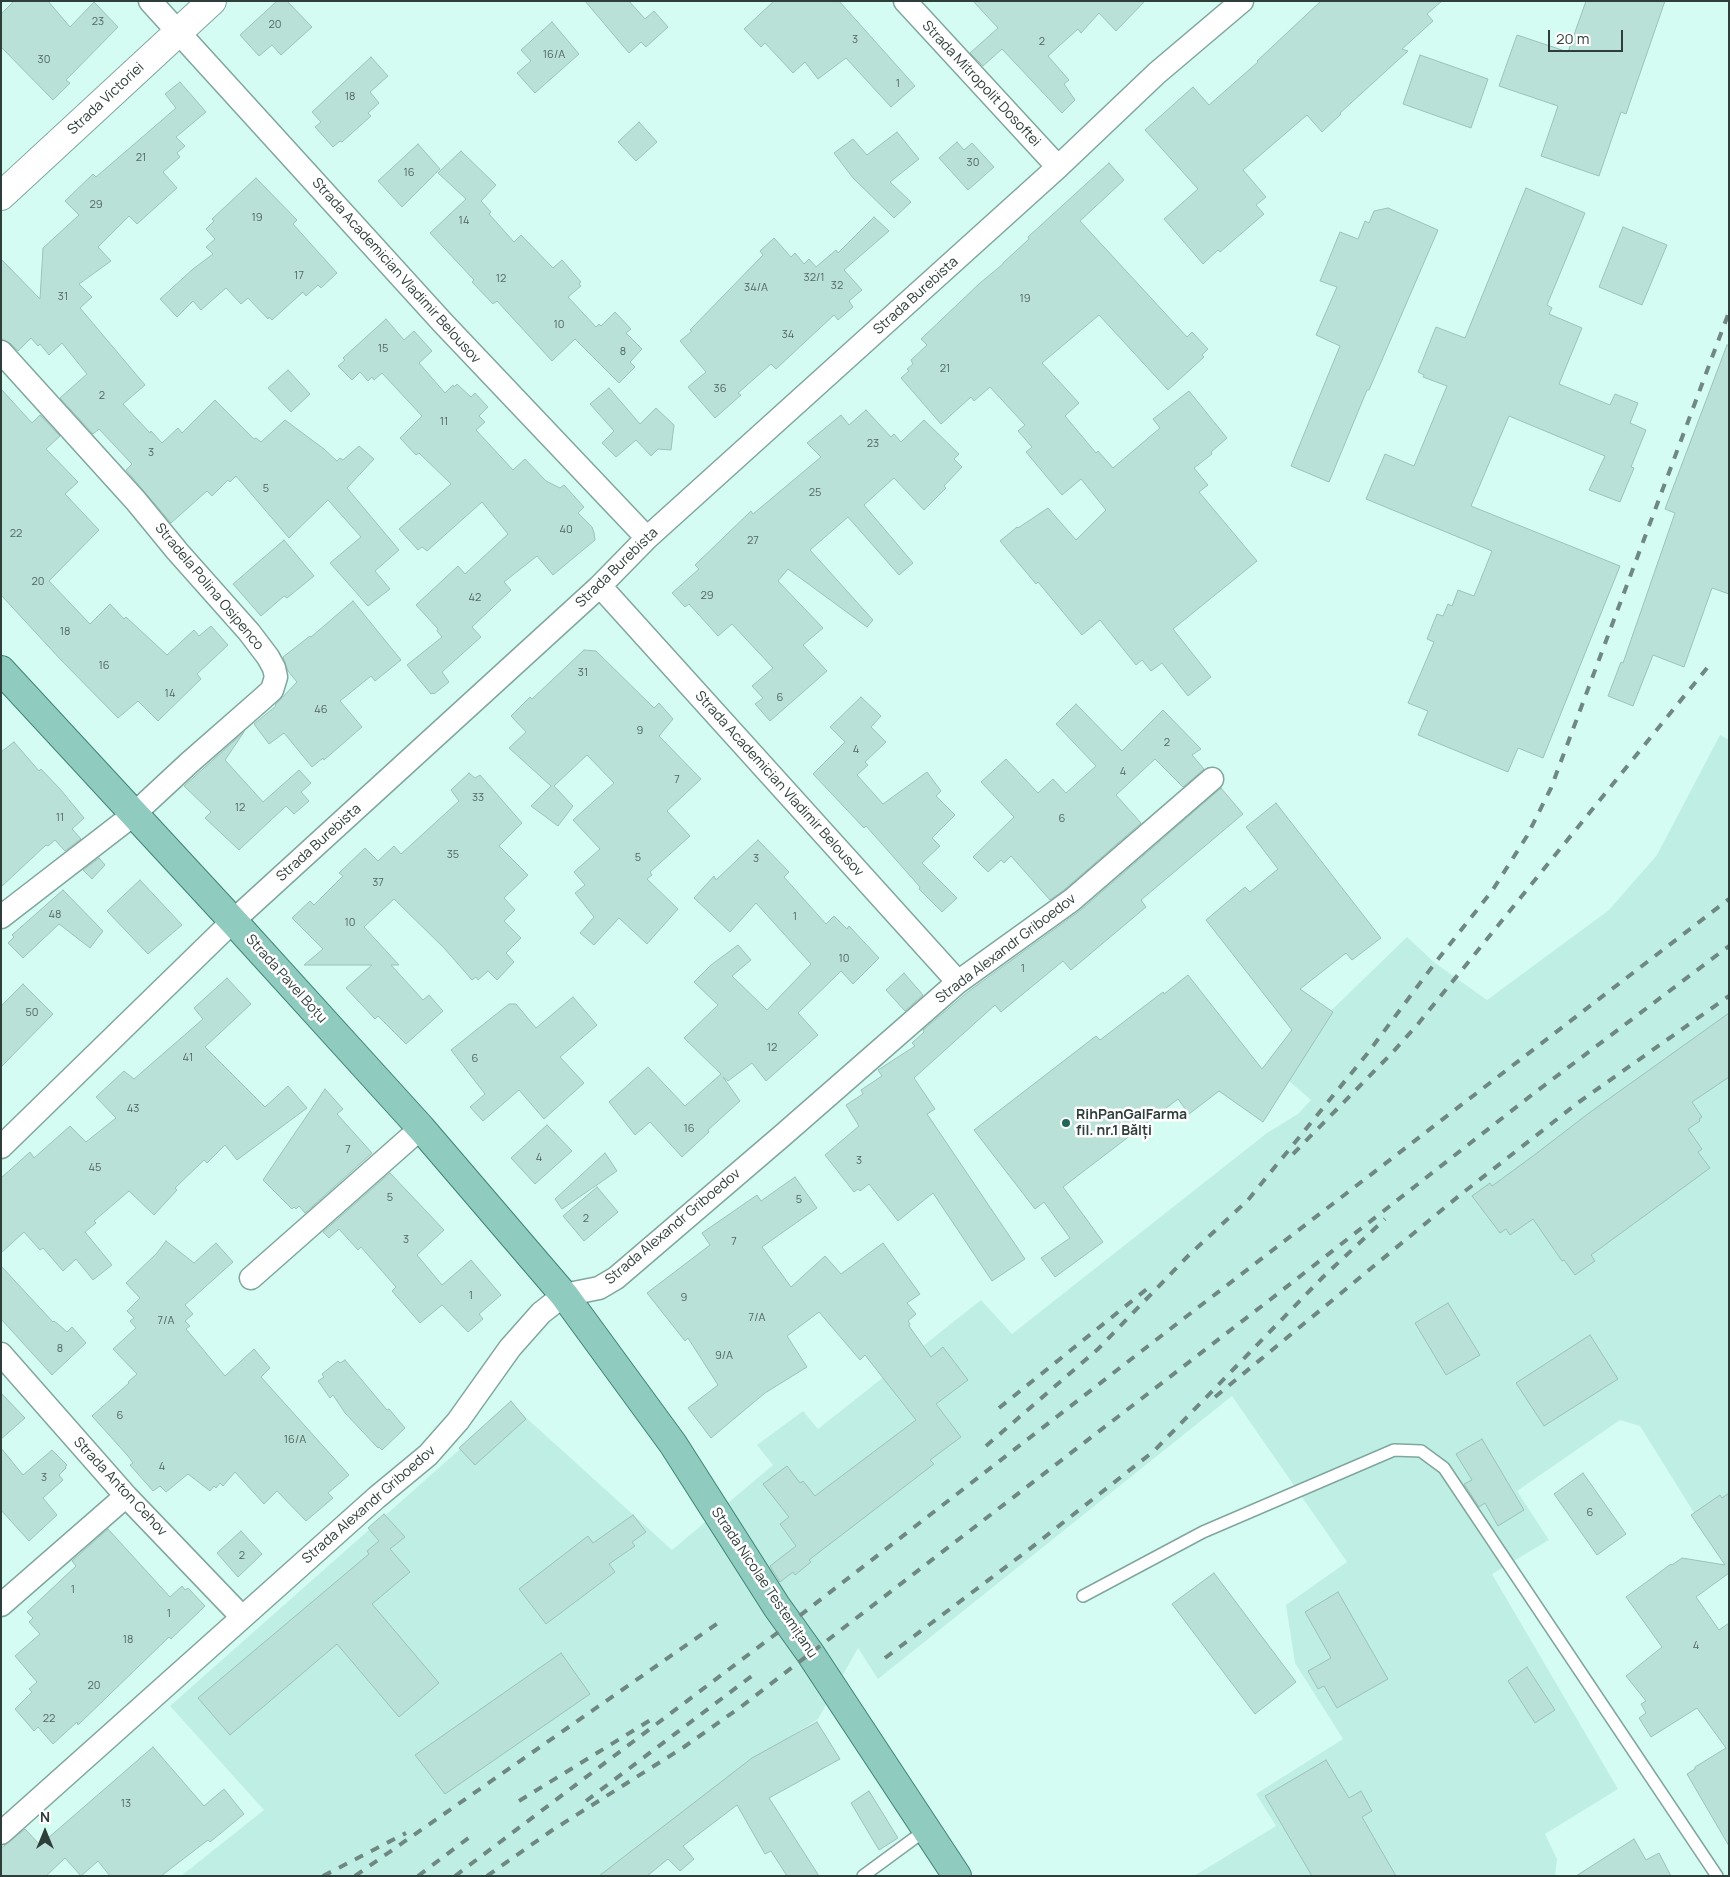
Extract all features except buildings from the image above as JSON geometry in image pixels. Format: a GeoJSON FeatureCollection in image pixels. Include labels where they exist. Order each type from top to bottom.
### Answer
{"type":"FeatureCollection","features":[{"type":"Feature","properties":{"kind":"main road","name":"Strada Pavel Boțu"},"geometry":{"type":"LineString","coordinates":[[1,670],[133,815],[233,920],[421,1128],[564,1295]]}},
{"type":"Feature","properties":{"kind":"main road","name":"Strada Nicolae Testemițanu"},"geometry":{"type":"LineString","coordinates":[[564,1295],[673,1444],[777,1608],[816,1661],[957,1876]]}},
{"type":"Feature","properties":{"kind":"street","name":"Strada Academician Vladimir Belousov"},"geometry":{"type":"LineString","coordinates":[[150,1],[443,324],[647,538]]}},
{"type":"Feature","properties":{"kind":"street","name":"Strada Victoriei"},"geometry":{"type":"LineString","coordinates":[[1,196],[212,1]]}},
{"type":"Feature","properties":{"kind":"street","name":"Strada Mitropolit Dosoftei"},"geometry":{"type":"LineString","coordinates":[[905,1],[1058,168]]}},
{"type":"Feature","properties":{"kind":"street","name":"Strada Burebista"},"geometry":{"type":"LineString","coordinates":[[1,1147],[233,920],[600,586],[647,538],[1058,168],[1157,73],[1242,1]]}},
{"type":"Feature","properties":{"kind":"street","name":"Stradela Polina Osipenco"},"geometry":{"type":"LineString","coordinates":[[1,352],[136,501],[177,551],[249,632],[268,657],[276,677],[272,690],[133,815],[1,917]]}},
{"type":"Feature","properties":{"kind":"street","name":"Strada Academician Vladimir Belousov"},"geometry":{"type":"LineString","coordinates":[[600,586],[958,982]]}},
{"type":"Feature","properties":{"kind":"street","name":"Strada Alexandr Griboedov"},"geometry":{"type":"LineString","coordinates":[[1,1833],[376,1498],[435,1449],[458,1421],[510,1348],[541,1313],[564,1295],[599,1288],[616,1278],[958,982],[1072,900],[1212,779]]}},
{"type":"Feature","properties":{"kind":"street"},"geometry":{"type":"LineString","coordinates":[[251,1278],[421,1128]]}},
{"type":"Feature","properties":{"kind":"street","name":"Strada Anton Cehov"},"geometry":{"type":"LineString","coordinates":[[1,1354],[126,1496],[242,1617]]}},
{"type":"Feature","properties":{"kind":"street"},"geometry":{"type":"LineString","coordinates":[[1,1605],[126,1496]]}},
{"type":"Feature","properties":{"kind":"lane"},"geometry":{"type":"LineString","coordinates":[[1084,1596],[1203,1532],[1394,1450],[1421,1451],[1444,1468],[1717,1876]]}},
{"type":"Feature","properties":{"kind":"lane"},"geometry":{"type":"LineString","coordinates":[[863,1876],[927,1829]]}},
{"type":"Feature","properties":{"kind":"shaded area"},"geometry":{"type":"Polygon","coordinates":[[[1720,735],[1729,740],[1729,1518],[1696,1516],[1640,1426],[1620,1420],[1517,1491],[1549,1540],[1492,1574],[1618,1789],[1545,1834],[1557,1859],[1555,1876],[1194,1876],[1276,1826],[1256,1794],[1343,1739],[1295,1663],[1286,1605],[1347,1562],[1232,1396],[878,1679],[858,1648],[818,1719],[745,1766],[603,1876],[181,1876],[264,1810],[170,1706],[511,1404],[672,1550],[773,1465],[757,1445],[803,1411],[818,1429],[981,1300],[1012,1334],[1267,1133],[1298,1114],[1311,1100],[1273,1067],[1407,937],[1435,963],[1487,1000],[1609,910],[1657,855],[1720,735]]]}},
{"type":"Feature","properties":{"kind":"railway"},"geometry":{"type":"LineString","coordinates":[[986,1446],[1098,1349],[1189,1255],[1248,1200],[1367,1054],[1492,891],[1527,836],[1551,788],[1729,312]]}},
{"type":"Feature","properties":{"kind":"railway"},"geometry":{"type":"LineString","coordinates":[[1293,1154],[1418,1024],[1707,668]]}},
{"type":"Feature","properties":{"kind":"railway"},"geometry":{"type":"LineString","coordinates":[[455,1876],[789,1624],[1729,899]]}},
{"type":"Feature","properties":{"kind":"railway"},"geometry":{"type":"LineString","coordinates":[[487,1876],[551,1831],[684,1747],[742,1706],[1271,1299],[1533,1094],[1729,946]]}},
{"type":"Feature","properties":{"kind":"railway"},"geometry":{"type":"LineString","coordinates":[[1215,1397],[1460,1195],[1579,1102],[1729,996]]}},
{"type":"Feature","properties":{"kind":"railway"},"geometry":{"type":"LineString","coordinates":[[885,1658],[1027,1551],[1154,1451],[1323,1277],[1385,1219]]}},
{"type":"Feature","properties":{"kind":"railway"},"geometry":{"type":"LineString","coordinates":[[999,1408],[1153,1284]]}},
{"type":"Feature","properties":{"kind":"railway"},"geometry":{"type":"LineString","coordinates":[[355,1876],[718,1623]]}},
{"type":"Feature","properties":{"kind":"railway"},"geometry":{"type":"LineString","coordinates":[[586,1801],[757,1672]]}},
{"type":"Feature","properties":{"kind":"railway"},"geometry":{"type":"LineString","coordinates":[[519,1801],[657,1716]]}},
{"type":"Feature","properties":{"kind":"railway"},"geometry":{"type":"LineString","coordinates":[[323,1876],[406,1833]]}},
{"type":"Feature","properties":{"kind":"railway"},"geometry":{"type":"LineString","coordinates":[[418,1876],[475,1833]]}},
{"type":"Feature","properties":{"kind":"place","name":"RihPanGalFarma fil. nr.1 Bălți"},"geometry":{"type":"Point","coordinates":[1066,1123]}}]}
